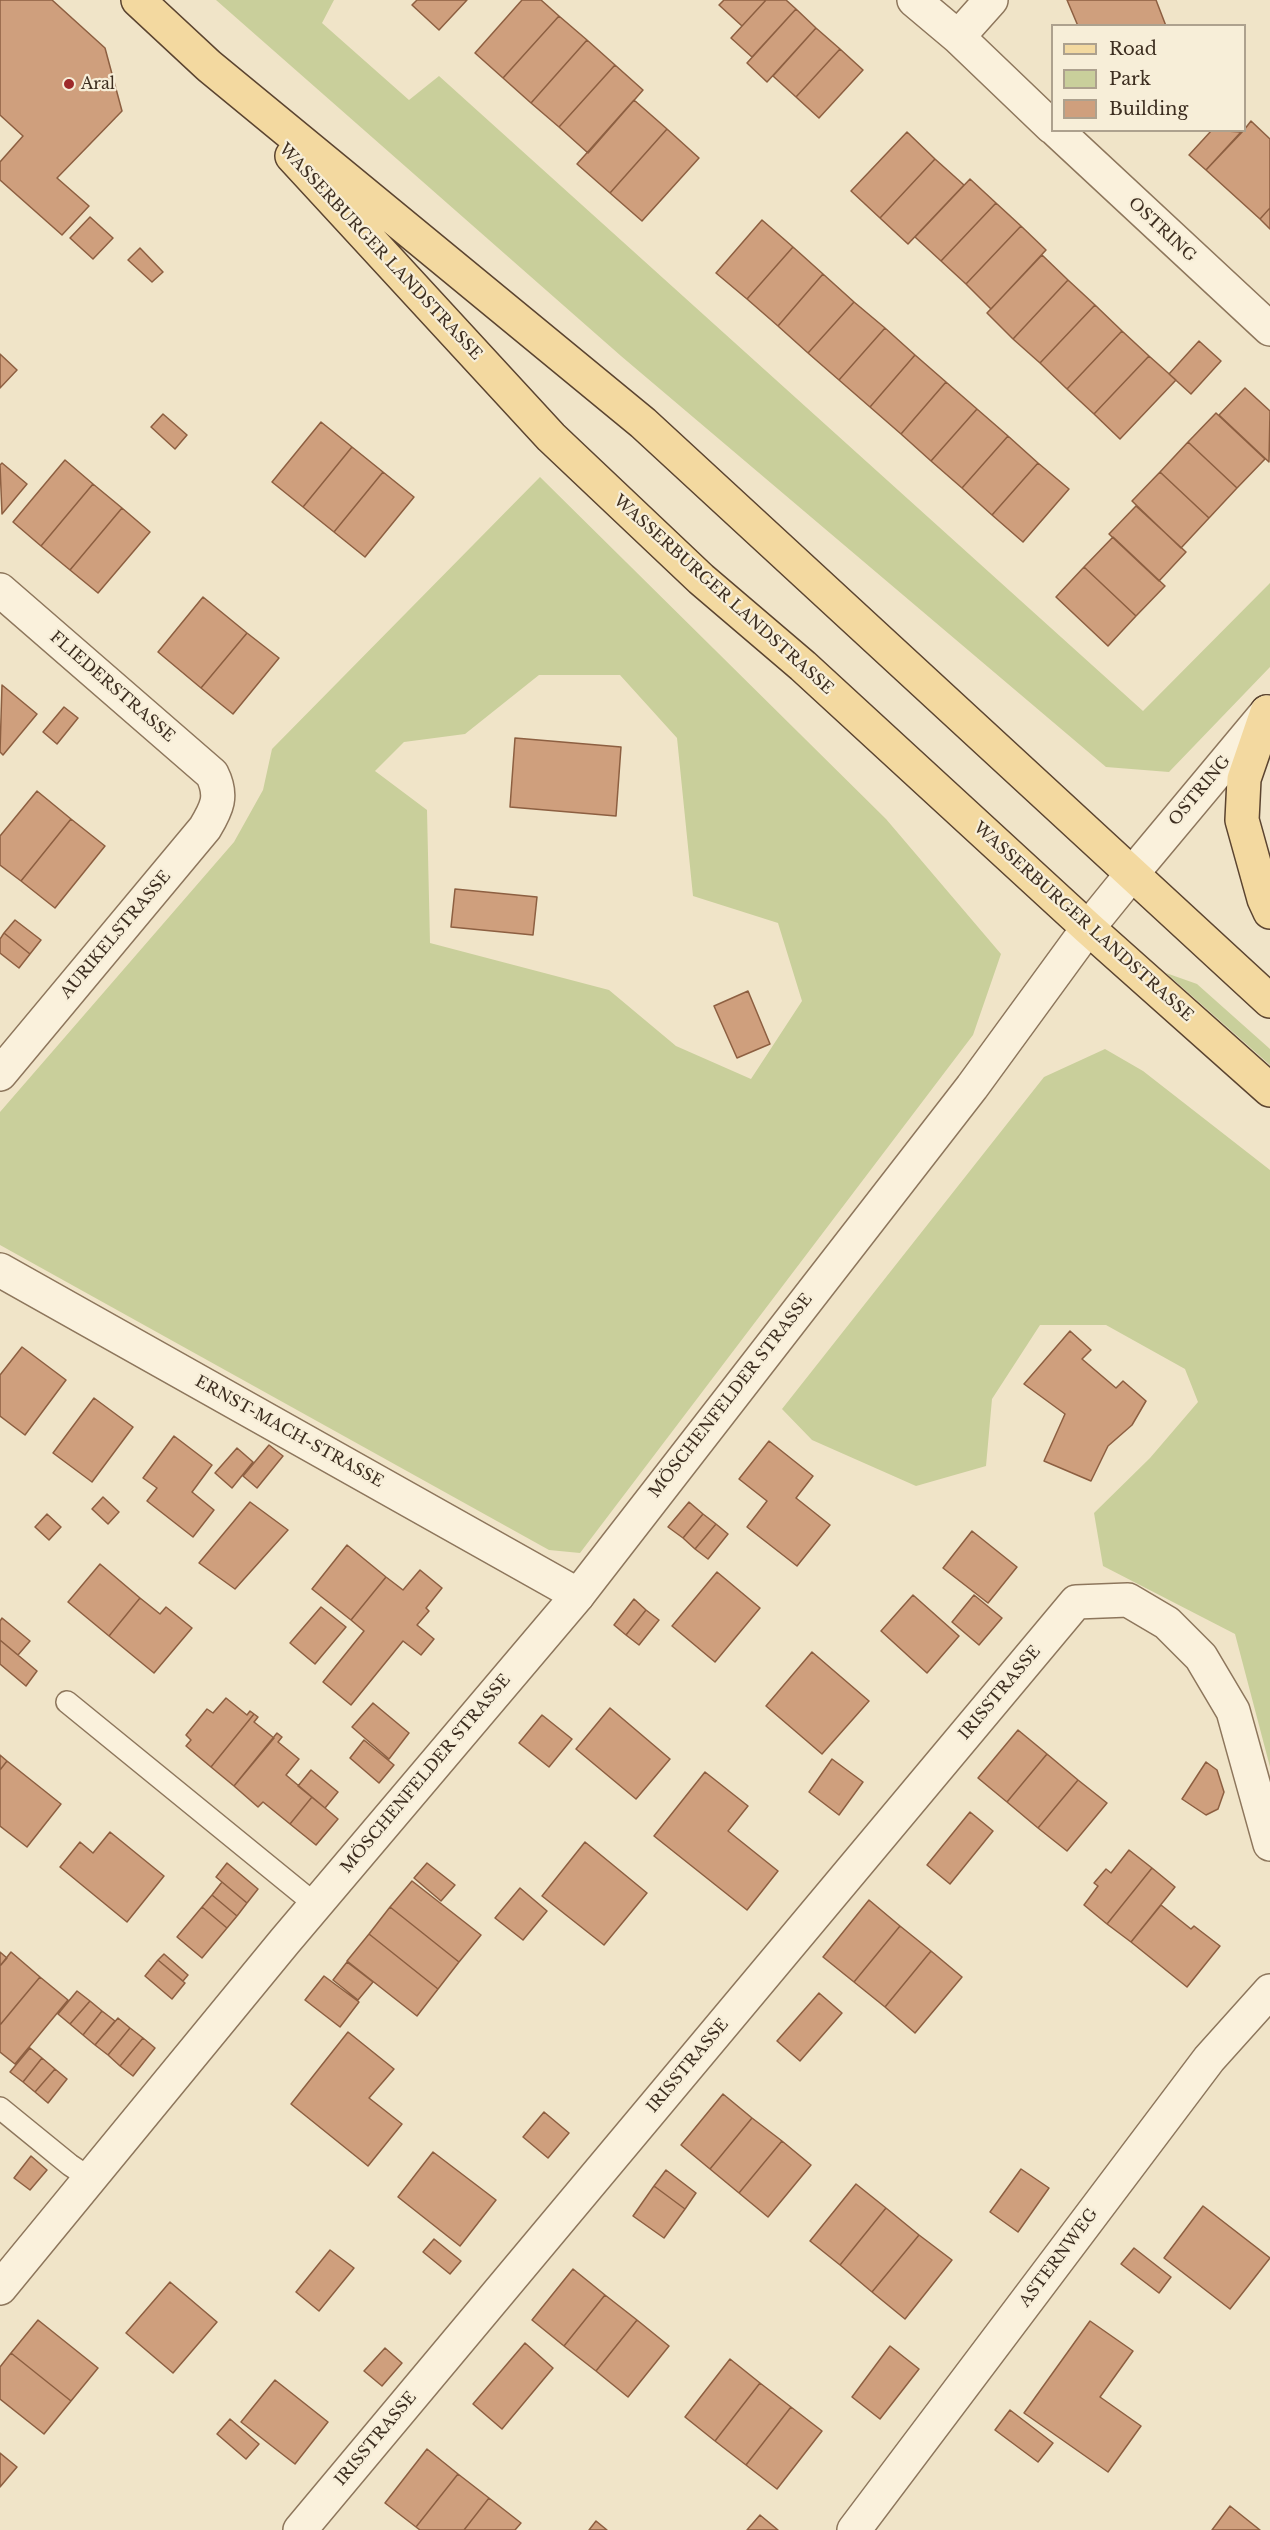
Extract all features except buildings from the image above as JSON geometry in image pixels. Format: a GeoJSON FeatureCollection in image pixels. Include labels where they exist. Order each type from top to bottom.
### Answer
{"type":"FeatureCollection","features":[{"type":"Feature","properties":{"kind":"main road","name":"WASSERBURGER LANDSTRASSE"},"geometry":{"type":"LineString","coordinates":[[138,0],[209,66],[643,423],[1270,1001]]}},
{"type":"Feature","properties":{"kind":"main road","name":"WASSERBURGER LANDSTRASSE"},"geometry":{"type":"LineString","coordinates":[[209,66],[550,437],[701,579],[803,666],[1088,928],[1270,1090]]}},
{"type":"Feature","properties":{"kind":"main road"},"geometry":{"type":"LineString","coordinates":[[1268,710],[1244,779],[1242,820],[1264,900],[1270,912]]}},
{"type":"Feature","properties":{"kind":"street","name":"OSTRING"},"geometry":{"type":"LineString","coordinates":[[914,0],[958,37],[1051,126]]}},
{"type":"Feature","properties":{"kind":"street"},"geometry":{"type":"LineString","coordinates":[[958,37],[991,0]]}},
{"type":"Feature","properties":{"kind":"street","name":"OSTRING"},"geometry":{"type":"LineString","coordinates":[[1057,132],[1270,329]]}},
{"type":"Feature","properties":{"kind":"street","name":"FLIEDERSTRASSE"},"geometry":{"type":"LineString","coordinates":[[0,590],[212,774],[219,788]]}},
{"type":"Feature","properties":{"kind":"street","name":"OSTRING"},"geometry":{"type":"LineString","coordinates":[[1131,875],[1268,710]]}},
{"type":"Feature","properties":{"kind":"street","name":"AURIKELSTRASSE"},"geometry":{"type":"LineString","coordinates":[[0,1074],[205,828],[215,811],[219,788]]}},
{"type":"Feature","properties":{"kind":"street","name":"MÖSCHENFELDER STRASSE"},"geometry":{"type":"LineString","coordinates":[[0,2288],[316,1905],[578,1595],[972,1087],[1088,928],[1131,875]]}},
{"type":"Feature","properties":{"kind":"street","name":"ERNST-MACH-STRASSE"},"geometry":{"type":"LineString","coordinates":[[0,1270],[578,1595]]}},
{"type":"Feature","properties":{"kind":"street","name":"IRISSTRASSE"},"geometry":{"type":"LineString","coordinates":[[300,2530],[1076,1602],[1128,1600],[1167,1623],[1201,1657],[1233,1711],[1270,1844]]}},
{"type":"Feature","properties":{"kind":"street","name":"ASTERNWEG"},"geometry":{"type":"LineString","coordinates":[[854,2530],[1209,2059],[1270,1990]]}},
{"type":"Feature","properties":{"kind":"lane"},"geometry":{"type":"LineString","coordinates":[[67,1702],[316,1905]]}},
{"type":"Feature","properties":{"kind":"lane"},"geometry":{"type":"LineString","coordinates":[[0,2108],[70,2165],[91,2179]]}},
{"type":"Feature","properties":{"kind":"green space"},"geometry":{"type":"Polygon","coordinates":[[[216,0],[334,0],[322,23],[409,100],[439,76],[1143,711],[1270,583],[1270,667],[1169,772],[1106,767],[621,356],[216,0]]]}},
{"type":"Feature","properties":{"kind":"green space"},"geometry":{"type":"Polygon","coordinates":[[[540,477],[886,819],[1001,954],[973,1035],[580,1553],[549,1550],[0,1245],[0,1112],[234,842],[263,790],[272,749],[540,477]],[[539,675],[465,734],[404,742],[375,771],[427,810],[430,943],[609,990],[676,1046],[751,1079],[802,1001],[778,923],[693,896],[677,738],[620,675],[539,675]]]}},
{"type":"Feature","properties":{"kind":"green space"},"geometry":{"type":"Polygon","coordinates":[[[1166,973],[1197,984],[1270,1049],[1270,1065],[1166,973]]]}},
{"type":"Feature","properties":{"kind":"green space"},"geometry":{"type":"Polygon","coordinates":[[[1105,1049],[1143,1071],[1270,1170],[1270,1767],[1235,1634],[1103,1566],[1094,1513],[1150,1458],[1198,1402],[1185,1369],[1106,1325],[1040,1325],[992,1399],[986,1466],[916,1486],[812,1440],[782,1409],[1044,1077],[1105,1049]]]}},
{"type":"Feature","properties":{"kind":"place","name":"Aral"},"geometry":{"type":"Point","coordinates":[69,84]}}]}
